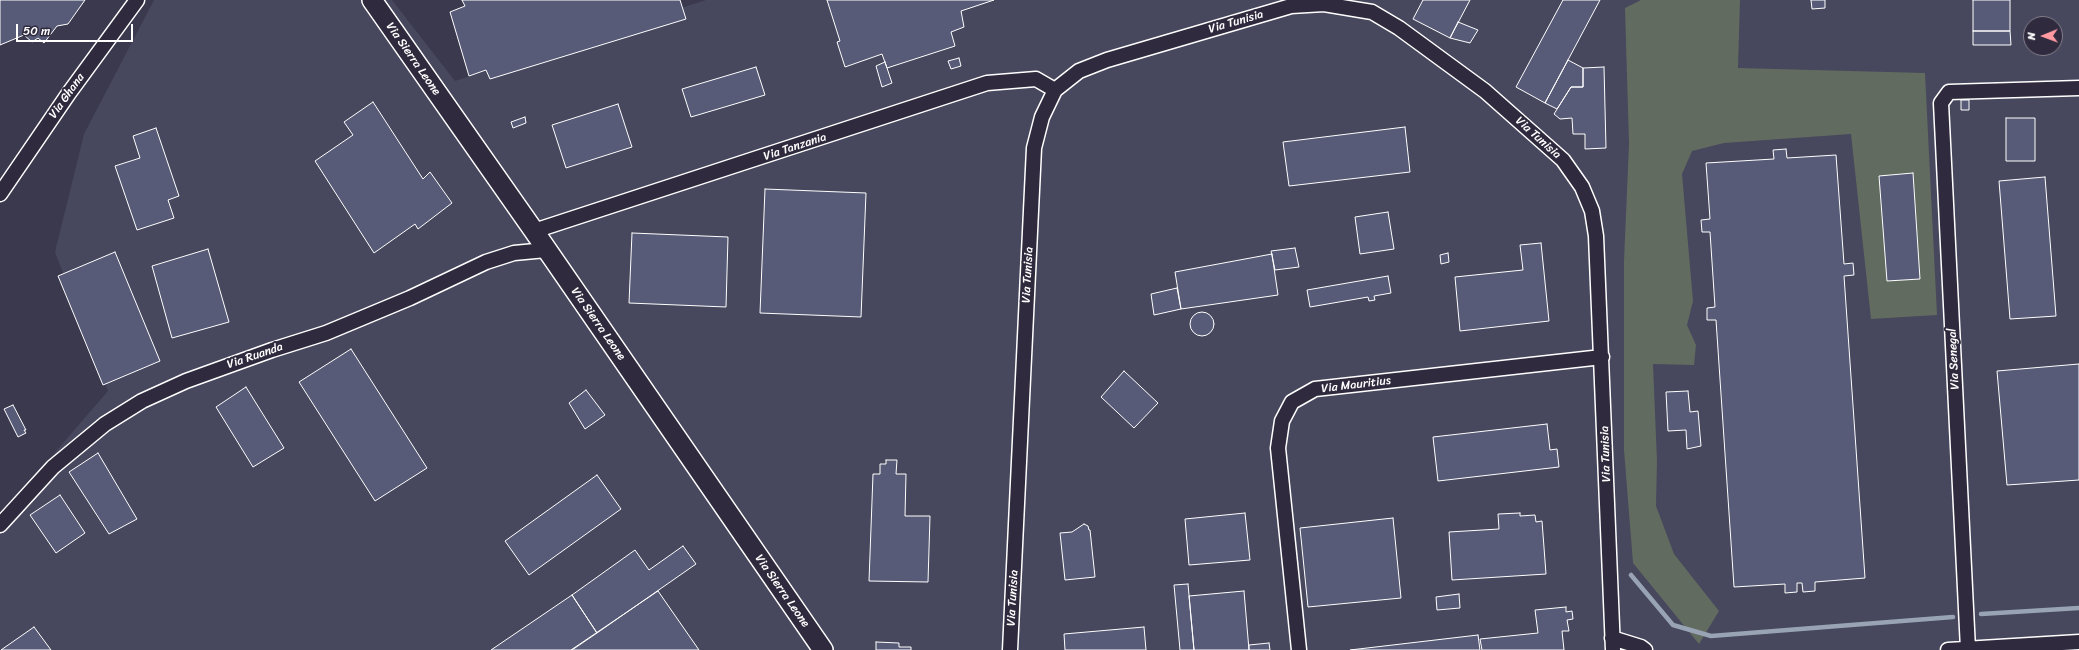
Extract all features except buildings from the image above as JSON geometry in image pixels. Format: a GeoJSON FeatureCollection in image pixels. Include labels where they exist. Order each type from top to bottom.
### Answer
{"type":"FeatureCollection","features":[{"type":"Feature","properties":{"kind":"street","name":"Via Ghana"},"geometry":{"type":"LineString","coordinates":[[0,194],[69,93],[137,0]]}},
{"type":"Feature","properties":{"kind":"street","name":"Via Sierra Leone"},"geometry":{"type":"LineString","coordinates":[[372,0],[534,231],[823,650]]}},
{"type":"Feature","properties":{"kind":"street","name":"Via Tunisia"},"geometry":{"type":"LineString","coordinates":[[1010,650],[1034,148],[1042,118],[1055,90],[1079,71],[1107,60],[1291,6],[1324,4],[1372,12],[1399,28],[1485,91],[1563,160],[1582,187],[1592,211],[1596,236],[1613,644]]}},
{"type":"Feature","properties":{"kind":"street","name":"Via Tanzania"},"geometry":{"type":"LineString","coordinates":[[534,231],[987,83],[1036,79],[1055,90]]}},
{"type":"Feature","properties":{"kind":"street","name":"Via Senegal"},"geometry":{"type":"LineString","coordinates":[[1968,649],[1940,103],[1949,92],[2079,88]]}},
{"type":"Feature","properties":{"kind":"street","name":"Via Ruanda"},"geometry":{"type":"LineString","coordinates":[[0,525],[53,467],[105,424],[142,401],[193,378],[272,350],[326,333],[410,298],[486,262],[514,253],[546,250]]}},
{"type":"Feature","properties":{"kind":"street","name":"Via Mauritius"},"geometry":{"type":"LineString","coordinates":[[1299,650],[1278,448],[1282,421],[1292,402],[1315,389],[1602,357]]}},
{"type":"Feature","properties":{"kind":"street"},"geometry":{"type":"LineString","coordinates":[[1948,650],[2079,642]]}},
{"type":"Feature","properties":{"kind":"street"},"geometry":{"type":"LineString","coordinates":[[1613,644],[1641,647],[1645,650]]}},
{"type":"Feature","properties":{"kind":"shaded area"},"geometry":{"type":"Polygon","coordinates":[[[154,0],[392,0],[455,81],[706,0],[2079,0],[2079,650],[0,650],[0,516],[108,391],[55,252],[84,134],[154,0]]]}},
{"type":"Feature","properties":{"kind":"green space"},"geometry":{"type":"Polygon","coordinates":[[[1641,0],[1740,0],[1738,68],[1925,73],[1937,315],[1871,319],[1851,134],[1724,143],[1692,151],[1682,174],[1693,301],[1687,325],[1696,345],[1694,365],[1653,364],[1657,461],[1656,506],[1674,554],[1719,611],[1699,644],[1633,563],[1624,450],[1624,261],[1629,144],[1625,8],[1641,0]]]}},
{"type":"Feature","properties":{"kind":"waterway"},"geometry":{"type":"LineString","coordinates":[[1631,575],[1673,625],[1711,636],[1953,617]]}},
{"type":"Feature","properties":{"kind":"waterway"},"geometry":{"type":"LineString","coordinates":[[1981,614],[2079,608]]}}]}
